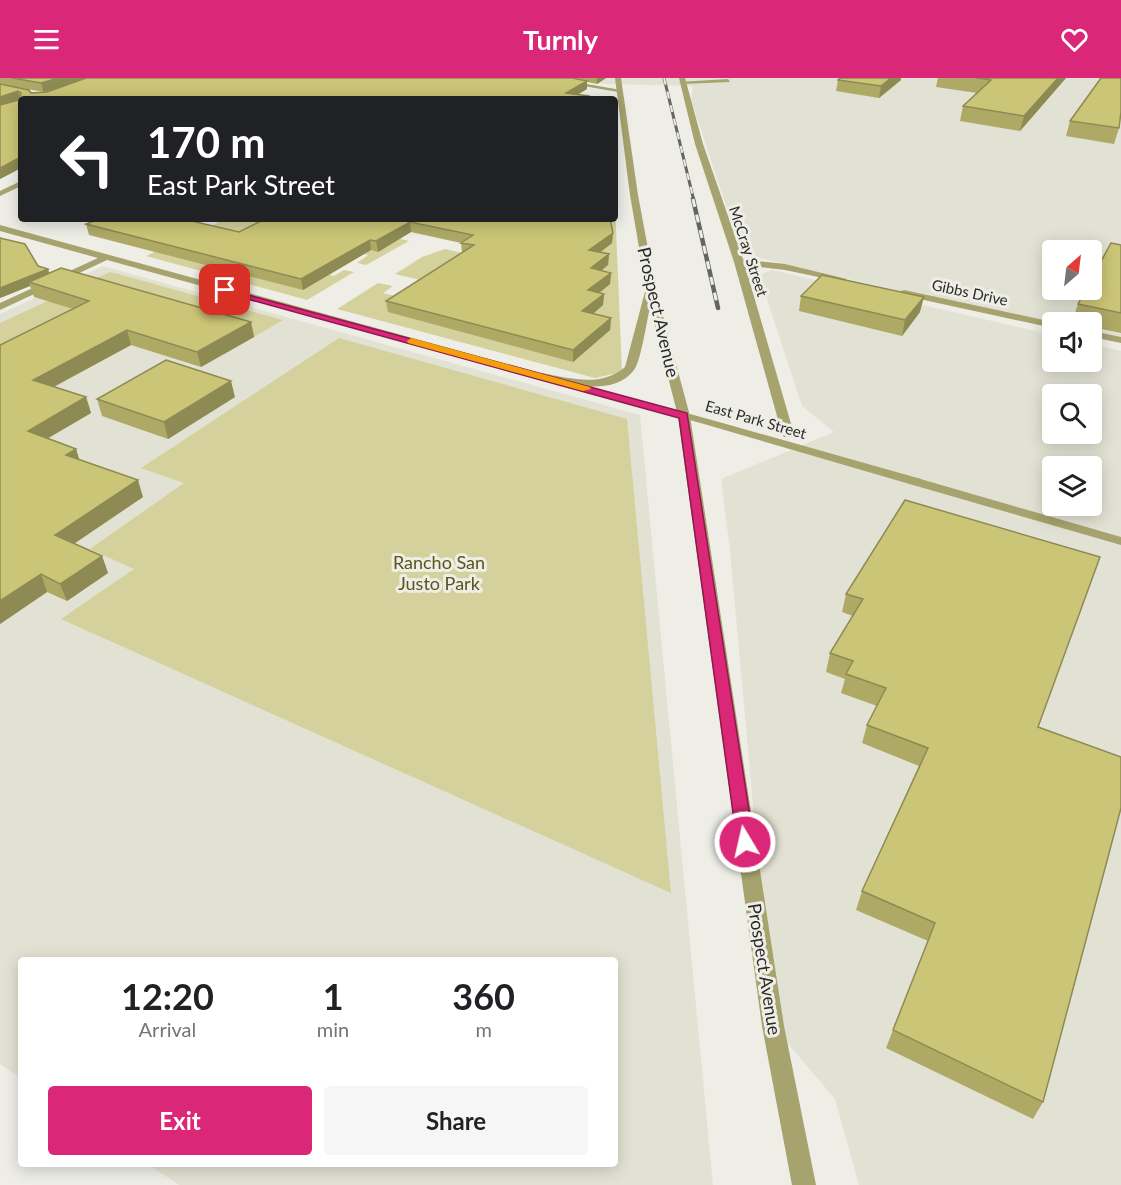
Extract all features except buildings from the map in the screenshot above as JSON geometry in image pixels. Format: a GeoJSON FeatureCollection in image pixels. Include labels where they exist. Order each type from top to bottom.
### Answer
{"type":"FeatureCollection","features":[{"type":"Feature","properties":{"kind":"street"},"geometry":{"type":"LineString","coordinates":[[540,78],[618,90]]}},
{"type":"Feature","properties":{"kind":"street","name":"Prospect Avenue"},"geometry":{"type":"LineString","coordinates":[[618,78],[618,90],[650,286],[684,416],[773,1026],[804,1185]]}},
{"type":"Feature","properties":{"kind":"street"},"geometry":{"type":"LineString","coordinates":[[682,80],[728,81]]}},
{"type":"Feature","properties":{"kind":"street","name":"McCray Street"},"geometry":{"type":"LineString","coordinates":[[682,80],[699,144],[739,262],[788,434]]}},
{"type":"Feature","properties":{"kind":"street"},"geometry":{"type":"LineString","coordinates":[[0,194],[18,185]]}},
{"type":"Feature","properties":{"kind":"street","name":"East Park Street"},"geometry":{"type":"LineString","coordinates":[[0,228],[541,376],[1121,541]]}},
{"type":"Feature","properties":{"kind":"street"},"geometry":{"type":"LineString","coordinates":[[0,307],[107,257]]}},
{"type":"Feature","properties":{"kind":"street"},"geometry":{"type":"LineString","coordinates":[[739,262],[785,267],[853,281]]}},
{"type":"Feature","properties":{"kind":"street"},"geometry":{"type":"LineString","coordinates":[[541,376],[596,383],[623,376],[630,368],[650,286]]}},
{"type":"Feature","properties":{"kind":"street","name":"Gibbs Drive"},"geometry":{"type":"LineString","coordinates":[[897,291],[1042,324]]}},
{"type":"Feature","properties":{"kind":"street"},"geometry":{"type":"LineString","coordinates":[[1102,336],[1121,340]]}},
{"type":"Feature","properties":{"kind":"shaded area"},"geometry":{"type":"Polygon","coordinates":[[[566,78],[1121,78],[1121,343],[1102,338],[1102,312],[1042,312],[1042,324],[742,254],[691,100],[693,86],[605,84],[566,78]]]}},
{"type":"Feature","properties":{"kind":"shaded area"},"geometry":{"type":"Polygon","coordinates":[[[103,266],[640,415],[713,1185],[179,1185],[152,1167],[618,1167],[618,957],[18,957],[18,1076],[0,1064],[0,314],[103,266]]]}},
{"type":"Feature","properties":{"kind":"shaded area"},"geometry":{"type":"Polygon","coordinates":[[[772,270],[1042,332],[1042,372],[1102,372],[1102,346],[1121,351],[1121,1185],[859,1185],[835,1099],[773,1026],[730,551],[721,479],[834,432],[802,406],[759,275],[772,270]]]}},
{"type":"Feature","properties":{"kind":"green space"},"geometry":{"type":"Polygon","coordinates":[[[219,222],[328,222],[409,241],[366,265],[357,263],[368,255],[292,237],[281,243],[211,226],[219,222]]]}},
{"type":"Feature","properties":{"kind":"green space"},"geometry":{"type":"Polygon","coordinates":[[[599,222],[616,222],[622,372],[595,378],[337,309],[378,283],[393,286],[383,293],[540,334],[591,317],[594,313],[395,274],[422,257],[445,249],[492,260],[599,222]]]}},
{"type":"Feature","properties":{"kind":"green space"},"geometry":{"type":"Polygon","coordinates":[[[184,238],[334,276],[344,270],[354,272],[307,300],[146,256],[184,238]]]}},
{"type":"Feature","properties":{"kind":"green space"},"geometry":{"type":"Polygon","coordinates":[[[110,272],[283,320],[254,337],[128,301],[0,363],[0,323],[110,272]]]}},
{"type":"Feature","properties":{"kind":"green space","name":"Rancho San Justo Park"},"geometry":{"type":"Polygon","coordinates":[[[339,338],[627,419],[671,893],[61,619],[134,569],[90,549],[184,483],[141,468],[339,338]]]}},
{"type":"Feature","properties":{"kind":"railway"},"geometry":{"type":"LineString","coordinates":[[664,78],[694,201]]}},
{"type":"Feature","properties":{"kind":"railway"},"geometry":{"type":"LineString","coordinates":[[693,199],[718,308]]}},
{"type":"Feature","properties":{"kind":"slow traffic"},"geometry":{"type":"LineString","coordinates":[[411,341],[586,389]]}},
{"type":"Feature","properties":{"kind":"route"},"geometry":{"type":"LineString","coordinates":[[225,290],[684,416],[745,842]]}}]}
